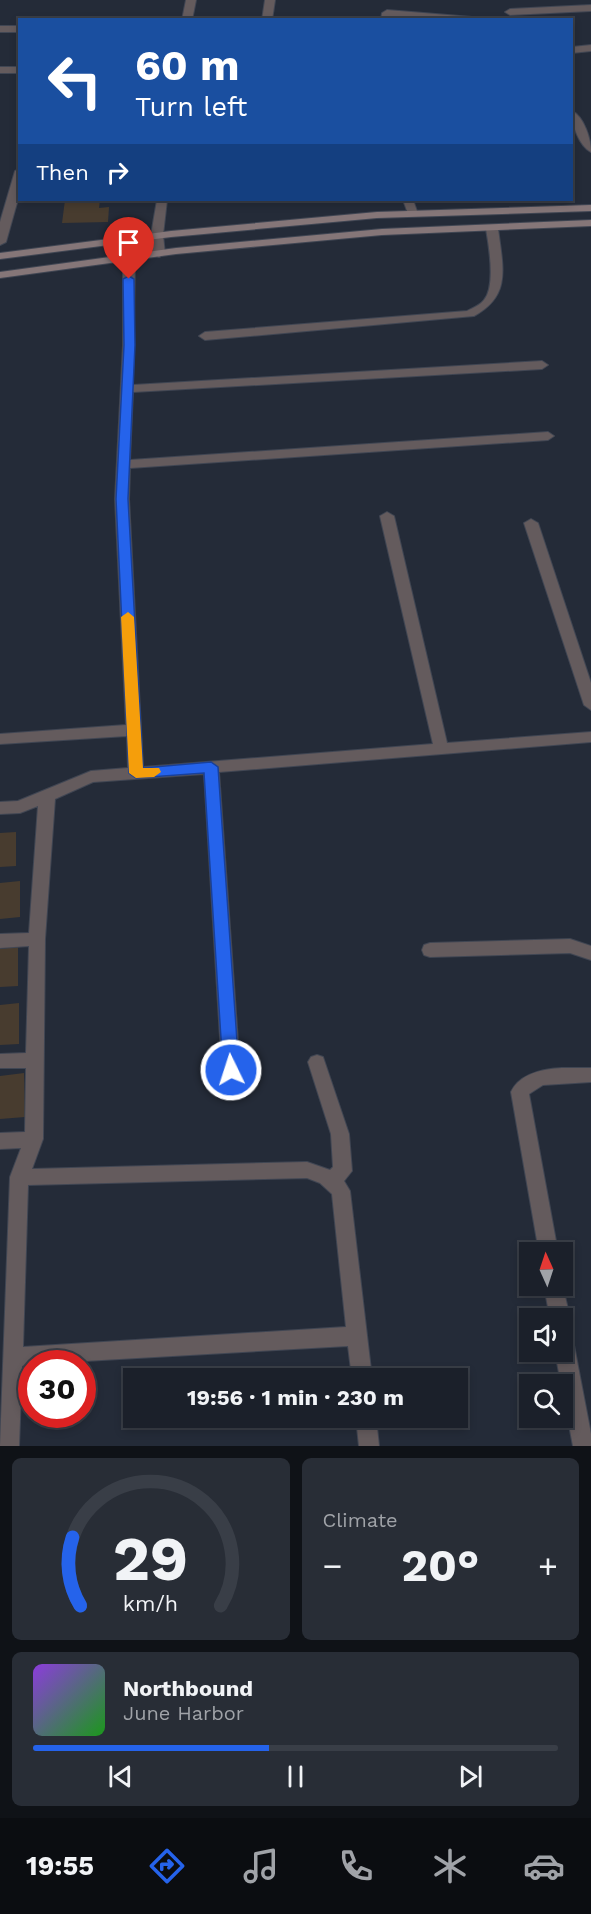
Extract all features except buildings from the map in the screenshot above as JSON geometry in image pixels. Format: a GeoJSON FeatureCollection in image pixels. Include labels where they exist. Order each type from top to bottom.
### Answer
{"type":"FeatureCollection","features":[{"type":"Feature","properties":{"kind":"main road"},"geometry":{"type":"LineString","coordinates":[[0,256],[157,236],[377,215],[591,208]]}},
{"type":"Feature","properties":{"kind":"main road"},"geometry":{"type":"LineString","coordinates":[[0,275],[159,254],[382,232],[591,223]]}},
{"type":"Feature","properties":{"kind":"street"},"geometry":{"type":"LineString","coordinates":[[187,18],[191,0]]}},
{"type":"Feature","properties":{"kind":"street"},"geometry":{"type":"LineString","coordinates":[[267,18],[270,0]]}},
{"type":"Feature","properties":{"kind":"street"},"geometry":{"type":"LineString","coordinates":[[388,1],[386,16],[429,18]]}},
{"type":"Feature","properties":{"kind":"street"},"geometry":{"type":"LineString","coordinates":[[509,12],[591,8]]}},
{"type":"Feature","properties":{"kind":"street"},"geometry":{"type":"LineString","coordinates":[[0,29],[18,29]]}},
{"type":"Feature","properties":{"kind":"street"},"geometry":{"type":"LineString","coordinates":[[573,50],[591,48]]}},
{"type":"Feature","properties":{"kind":"street"},"geometry":{"type":"LineString","coordinates":[[0,70],[18,70]]}},
{"type":"Feature","properties":{"kind":"street"},"geometry":{"type":"LineString","coordinates":[[573,116],[591,149]]}},
{"type":"Feature","properties":{"kind":"street"},"geometry":{"type":"LineString","coordinates":[[0,242],[18,178]]}},
{"type":"Feature","properties":{"kind":"street"},"geometry":{"type":"LineString","coordinates":[[159,254],[157,236],[162,201]]}},
{"type":"Feature","properties":{"kind":"street"},"geometry":{"type":"LineString","coordinates":[[408,201],[412,214]]}},
{"type":"Feature","properties":{"kind":"street"},"geometry":{"type":"LineString","coordinates":[[205,336],[470,314],[489,302],[494,292],[496,249],[492,229]]}},
{"type":"Feature","properties":{"kind":"street"},"geometry":{"type":"LineString","coordinates":[[129,258],[129,345],[122,465],[136,773]]}},
{"type":"Feature","properties":{"kind":"street"},"geometry":{"type":"LineString","coordinates":[[126,388],[542,365]]}},
{"type":"Feature","properties":{"kind":"street"},"geometry":{"type":"LineString","coordinates":[[122,465],[548,436]]}},
{"type":"Feature","properties":{"kind":"street"},"geometry":{"type":"LineString","coordinates":[[387,516],[441,748]]}},
{"type":"Feature","properties":{"kind":"street"},"geometry":{"type":"LineString","coordinates":[[531,522],[591,705]]}},
{"type":"Feature","properties":{"kind":"street"},"geometry":{"type":"LineString","coordinates":[[0,738],[134,730]]}},
{"type":"Feature","properties":{"kind":"street"},"geometry":{"type":"LineString","coordinates":[[0,808],[20,807],[91,777],[591,737]]}},
{"type":"Feature","properties":{"kind":"street"},"geometry":{"type":"LineString","coordinates":[[211,767],[231,1070]]}},
{"type":"Feature","properties":{"kind":"street"},"geometry":{"type":"LineString","coordinates":[[9,1446],[12,1357],[8,1275],[19,1177],[34,1139],[37,939],[47,795]]}},
{"type":"Feature","properties":{"kind":"street"},"geometry":{"type":"LineString","coordinates":[[0,941],[37,939]]}},
{"type":"Feature","properties":{"kind":"street"},"geometry":{"type":"LineString","coordinates":[[430,950],[570,946],[591,953]]}},
{"type":"Feature","properties":{"kind":"street"},"geometry":{"type":"LineString","coordinates":[[0,1062],[36,1060]]}},
{"type":"Feature","properties":{"kind":"street"},"geometry":{"type":"LineString","coordinates":[[317,1062],[340,1134],[343,1172],[332,1179]]}},
{"type":"Feature","properties":{"kind":"street"},"geometry":{"type":"LineString","coordinates":[[546,1242],[520,1092],[528,1083],[540,1077],[591,1076]]}},
{"type":"Feature","properties":{"kind":"street"},"geometry":{"type":"LineString","coordinates":[[0,1141],[34,1139]]}},
{"type":"Feature","properties":{"kind":"street"},"geometry":{"type":"LineString","coordinates":[[19,1177],[307,1170],[332,1179],[341,1191],[361,1368]]}},
{"type":"Feature","properties":{"kind":"street"},"geometry":{"type":"LineString","coordinates":[[12,1357],[359,1336]]}},
{"type":"Feature","properties":{"kind":"street"},"geometry":{"type":"LineString","coordinates":[[567,1362],[583,1446]]}},
{"type":"Feature","properties":{"kind":"street"},"geometry":{"type":"LineString","coordinates":[[367,1428],[369,1446]]}},
{"type":"Feature","properties":{"kind":"slow traffic"},"geometry":{"type":"LineString","coordinates":[[128,617],[136,773],[154,772]]}},
{"type":"Feature","properties":{"kind":"route"},"geometry":{"type":"LineString","coordinates":[[129,279],[129,345],[122,499],[136,773],[211,767],[231,1070]]}}]}
